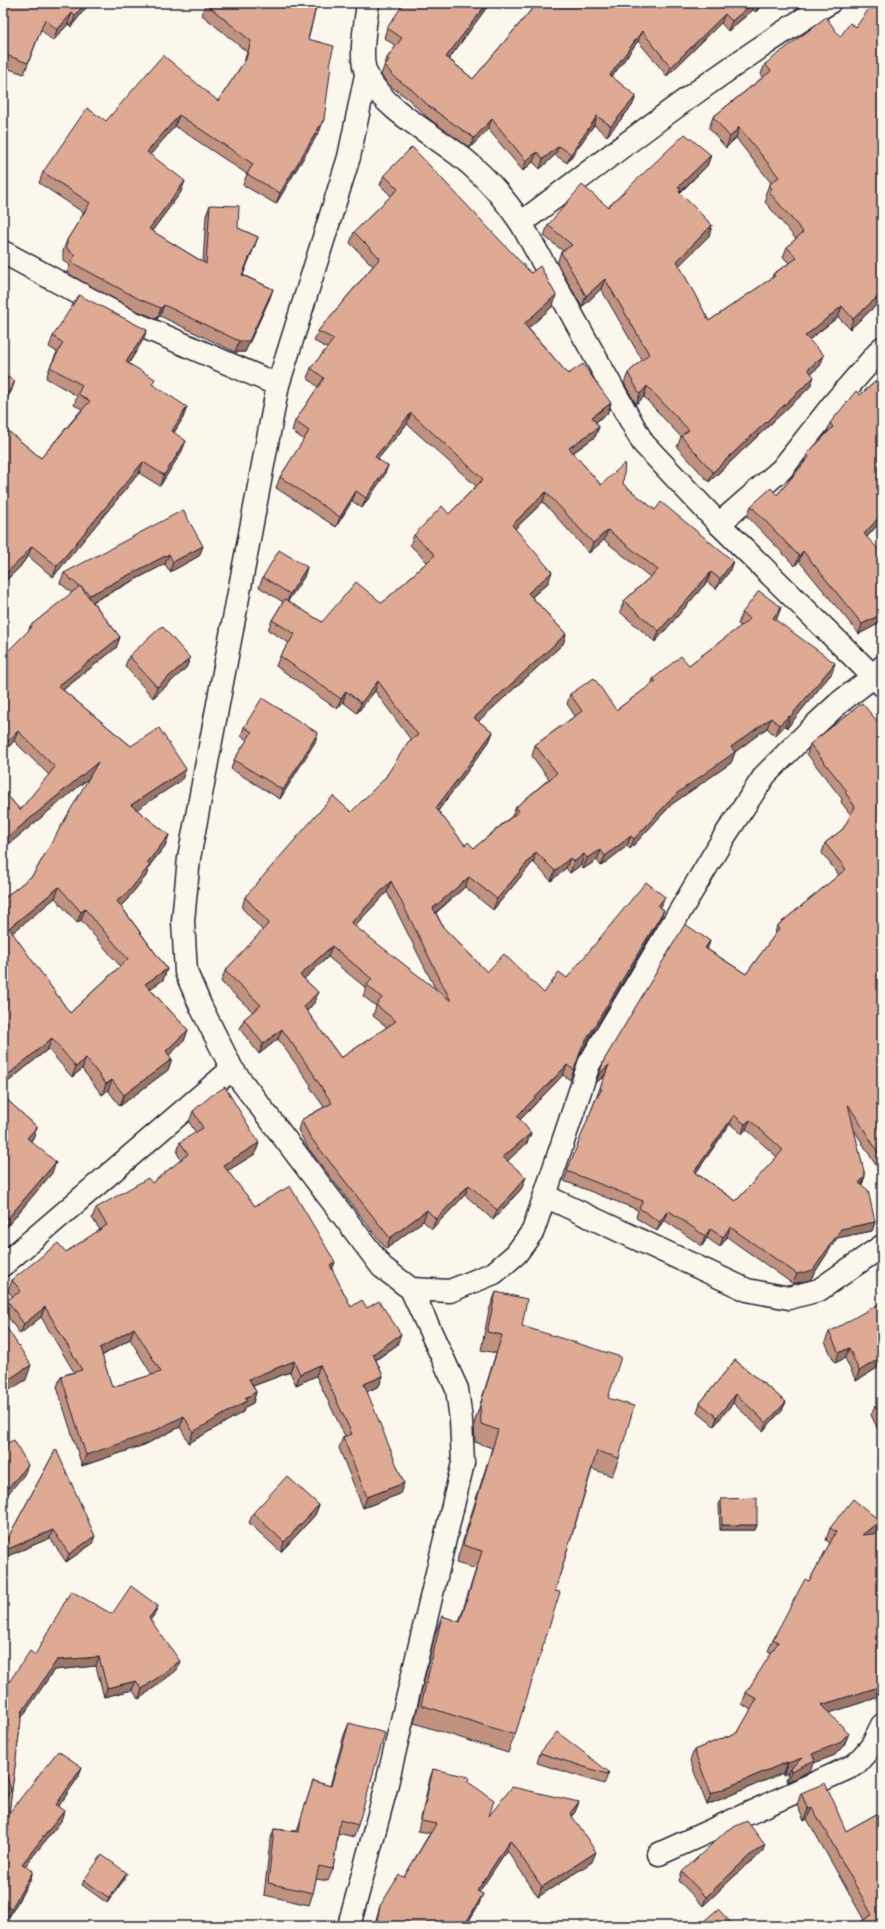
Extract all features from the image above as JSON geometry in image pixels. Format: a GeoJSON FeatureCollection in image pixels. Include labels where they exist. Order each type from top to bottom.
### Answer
{"type":"FeatureCollection","features":[{"type":"Feature","properties":{"kind":"street"},"geometry":{"type":"LineString","coordinates":[[349,1926],[385,1792],[463,1463],[461,1420],[457,1389],[411,1290],[382,1267],[232,1069],[201,1007],[186,972],[183,921],[189,858],[278,385],[349,157],[366,74],[363,49],[368,3]]}},
{"type":"Feature","properties":{"kind":"street"},"geometry":{"type":"LineString","coordinates":[[521,223],[657,121],[828,3]]}},
{"type":"Feature","properties":{"kind":"street"},"geometry":{"type":"LineString","coordinates":[[366,74],[386,102],[472,165],[503,198],[521,223],[643,443],[719,524],[879,676],[840,702],[765,775],[726,834],[589,1064],[533,1232],[516,1254],[494,1272],[450,1291],[411,1290]]}},
{"type":"Feature","properties":{"kind":"street"},"geometry":{"type":"LineString","coordinates":[[3,252],[130,321],[278,385]]}},
{"type":"Feature","properties":{"kind":"street"},"geometry":{"type":"LineString","coordinates":[[719,524],[782,469],[834,403],[882,348]]}},
{"type":"Feature","properties":{"kind":"street"},"geometry":{"type":"LineString","coordinates":[[3,1265],[232,1069]]}},
{"type":"Feature","properties":{"kind":"street"},"geometry":{"type":"LineString","coordinates":[[545,1196],[747,1290],[789,1298],[820,1290],[882,1246]]}},
{"type":"Feature","properties":{"kind":"street"},"geometry":{"type":"LineString","coordinates":[[659,1854],[855,1765],[871,1747],[882,1725]]}},
{"type":"Feature","properties":{"kind":"building"},"geometry":{"type":"Polygon","coordinates":[[[3,3],[85,3],[75,16],[72,13],[57,30],[45,19],[28,63],[3,54],[3,3]]]}},
{"type":"Feature","properties":{"kind":"building"},"geometry":{"type":"Polygon","coordinates":[[[206,3],[317,3],[308,39],[334,46],[329,65],[331,66],[324,119],[280,193],[247,174],[253,164],[179,115],[147,152],[185,181],[149,229],[206,264],[210,205],[239,206],[238,228],[258,237],[242,275],[273,289],[249,341],[239,341],[164,305],[161,308],[139,299],[71,262],[75,255],[67,249],[67,240],[90,203],[43,172],[87,108],[106,121],[163,55],[218,101],[246,59],[251,41],[206,3]]]}},
{"type":"Feature","properties":{"kind":"building"},"geometry":{"type":"Polygon","coordinates":[[[404,3],[487,3],[446,57],[473,79],[537,3],[753,3],[732,21],[725,14],[671,67],[642,31],[610,75],[636,96],[611,126],[597,116],[571,154],[559,146],[543,159],[537,152],[526,161],[492,119],[474,138],[431,108],[411,89],[393,76],[385,65],[389,60],[387,58],[402,38],[387,28],[404,3]]]}},
{"type":"Feature","properties":{"kind":"building"},"geometry":{"type":"Polygon","coordinates":[[[873,3],[882,3],[882,293],[853,319],[842,306],[805,336],[824,355],[808,369],[814,377],[713,472],[681,436],[689,430],[647,386],[640,394],[628,373],[649,354],[605,279],[586,296],[561,252],[572,245],[548,225],[582,185],[608,207],[685,134],[711,155],[678,187],[681,189],[679,192],[712,225],[677,261],[709,321],[775,276],[773,274],[797,258],[787,247],[803,232],[769,192],[772,189],[769,185],[779,177],[739,127],[730,137],[713,117],[771,71],[765,64],[826,17],[840,37],[850,23],[856,27],[873,3]]]}},
{"type":"Feature","properties":{"kind":"building"},"geometry":{"type":"Polygon","coordinates":[[[412,147],[531,273],[540,266],[556,295],[524,324],[568,374],[583,364],[611,403],[592,417],[599,427],[569,448],[601,485],[625,463],[623,484],[655,510],[661,502],[733,561],[720,579],[711,572],[659,631],[624,601],[658,570],[608,530],[593,543],[546,492],[512,525],[552,572],[528,593],[566,634],[474,718],[493,732],[436,808],[465,845],[468,842],[474,848],[519,811],[516,807],[557,773],[535,745],[582,711],[570,694],[594,678],[616,710],[656,681],[653,679],[681,656],[689,665],[750,619],[742,613],[759,591],[781,607],[773,618],[835,663],[790,717],[789,716],[779,725],[771,718],[731,747],[735,752],[676,794],[634,839],[631,836],[605,856],[601,850],[587,858],[584,854],[574,862],[570,858],[555,871],[536,852],[497,899],[469,877],[433,908],[443,927],[487,972],[504,954],[544,993],[559,972],[567,978],[646,882],[665,897],[658,906],[664,910],[582,1047],[574,1070],[567,1065],[517,1116],[531,1133],[503,1157],[526,1177],[497,1210],[469,1185],[436,1219],[427,1210],[390,1238],[311,1138],[301,1120],[332,1103],[282,1029],[263,1044],[244,1019],[261,1005],[225,971],[269,923],[245,897],[333,796],[351,812],[385,778],[408,742],[418,735],[378,681],[361,703],[346,691],[341,699],[280,656],[295,634],[272,620],[285,599],[322,622],[356,582],[382,603],[435,555],[414,535],[442,506],[449,514],[483,479],[411,413],[375,457],[388,466],[366,498],[356,491],[340,517],[280,477],[309,431],[295,421],[324,378],[311,368],[334,339],[318,331],[380,258],[354,232],[398,189],[384,175],[412,147]],[[391,881],[351,923],[451,1001],[391,881]],[[332,946],[300,975],[318,992],[304,1007],[341,1058],[396,1021],[376,1005],[382,998],[367,985],[372,979],[332,946]]]}},
{"type":"Feature","properties":{"kind":"building"},"geometry":{"type":"Polygon","coordinates":[[[79,295],[147,330],[126,362],[155,379],[152,384],[187,407],[172,431],[186,441],[164,475],[143,462],[57,566],[32,546],[3,576],[3,427],[41,458],[90,401],[78,394],[82,385],[50,367],[63,343],[53,336],[79,295]]]}},
{"type":"Feature","properties":{"kind":"building"},"geometry":{"type":"Polygon","coordinates":[[[3,375],[15,381],[3,401],[3,375]]]}},
{"type":"Feature","properties":{"kind":"building"},"geometry":{"type":"Polygon","coordinates":[[[882,376],[882,514],[864,534],[882,553],[882,614],[862,624],[803,551],[799,556],[751,506],[771,488],[777,495],[809,457],[807,454],[833,427],[830,423],[856,391],[860,395],[882,376]]]}},
{"type":"Feature","properties":{"kind":"building"},"geometry":{"type":"Polygon","coordinates":[[[183,510],[203,546],[173,562],[169,554],[90,595],[64,573],[183,510]]]}},
{"type":"Feature","properties":{"kind":"building"},"geometry":{"type":"Polygon","coordinates":[[[279,550],[307,567],[290,594],[263,577],[279,550]]]}},
{"type":"Feature","properties":{"kind":"building"},"geometry":{"type":"Polygon","coordinates":[[[80,586],[120,637],[58,686],[131,746],[159,728],[186,769],[131,805],[169,835],[147,863],[150,865],[129,891],[117,901],[167,969],[145,984],[188,1030],[166,1051],[172,1059],[124,1095],[112,1080],[106,1084],[86,1058],[76,1067],[52,1038],[3,1079],[3,899],[33,875],[98,762],[3,841],[3,790],[20,810],[55,767],[18,731],[3,746],[3,656],[32,627],[30,626],[80,586]],[[59,887],[9,928],[70,1013],[128,959],[85,909],[81,912],[59,887]]]}},
{"type":"Feature","properties":{"kind":"building"},"geometry":{"type":"Polygon","coordinates":[[[162,626],[190,658],[157,687],[129,656],[162,626]]]}},
{"type":"Feature","properties":{"kind":"building"},"geometry":{"type":"Polygon","coordinates":[[[262,698],[318,733],[283,790],[234,760],[252,732],[244,727],[262,698]]]}},
{"type":"Feature","properties":{"kind":"building"},"geometry":{"type":"Polygon","coordinates":[[[862,703],[882,727],[882,1156],[881,1157],[848,1104],[865,1176],[859,1183],[868,1190],[875,1222],[841,1229],[813,1270],[797,1274],[730,1227],[723,1237],[710,1229],[705,1236],[668,1210],[660,1222],[639,1208],[643,1201],[567,1171],[595,1101],[602,1089],[600,1088],[609,1065],[599,1074],[604,1060],[685,924],[710,941],[705,948],[746,974],[779,929],[777,926],[846,869],[825,843],[843,829],[855,807],[845,792],[847,791],[810,744],[862,703]],[[734,1115],[694,1172],[736,1201],[783,1150],[750,1120],[745,1124],[734,1115]]]}},
{"type":"Feature","properties":{"kind":"building"},"geometry":{"type":"Polygon","coordinates":[[[225,1087],[259,1143],[223,1165],[255,1206],[290,1186],[335,1262],[330,1265],[351,1307],[362,1300],[367,1308],[379,1301],[401,1334],[373,1354],[383,1376],[364,1384],[404,1483],[367,1497],[343,1437],[352,1434],[320,1365],[300,1374],[294,1361],[249,1379],[256,1392],[245,1398],[247,1401],[193,1432],[184,1416],[148,1434],[86,1455],[61,1376],[82,1370],[45,1307],[24,1324],[7,1300],[21,1291],[12,1280],[58,1243],[66,1252],[107,1225],[96,1208],[148,1178],[152,1183],[188,1154],[180,1142],[203,1128],[193,1111],[212,1095],[225,1087]],[[134,1328],[100,1348],[112,1387],[161,1372],[134,1328]]]}},
{"type":"Feature","properties":{"kind":"building"},"geometry":{"type":"Polygon","coordinates":[[[3,1096],[37,1127],[27,1138],[56,1162],[8,1218],[3,1214],[3,1096]]]}},
{"type":"Feature","properties":{"kind":"building"},"geometry":{"type":"Polygon","coordinates":[[[496,1292],[527,1299],[522,1326],[621,1357],[608,1398],[634,1406],[619,1458],[597,1451],[555,1591],[560,1592],[515,1735],[421,1705],[442,1616],[460,1622],[482,1551],[463,1545],[498,1430],[481,1424],[480,1406],[502,1335],[487,1332],[496,1292]]]}},
{"type":"Feature","properties":{"kind":"building"},"geometry":{"type":"Polygon","coordinates":[[[882,1302],[882,1357],[859,1371],[849,1348],[839,1353],[829,1332],[882,1302]]]}},
{"type":"Feature","properties":{"kind":"building"},"geometry":{"type":"Polygon","coordinates":[[[3,1322],[31,1365],[3,1383],[3,1322]]]}},
{"type":"Feature","properties":{"kind":"building"},"geometry":{"type":"Polygon","coordinates":[[[735,1360],[786,1402],[766,1423],[736,1394],[717,1417],[700,1403],[735,1360]]]}},
{"type":"Feature","properties":{"kind":"building"},"geometry":{"type":"Polygon","coordinates":[[[882,1401],[882,1420],[875,1405],[882,1401]]]}},
{"type":"Feature","properties":{"kind":"building"},"geometry":{"type":"Polygon","coordinates":[[[14,1440],[28,1465],[3,1494],[3,1445],[14,1440]]]}},
{"type":"Feature","properties":{"kind":"building"},"geometry":{"type":"Polygon","coordinates":[[[56,1449],[95,1536],[69,1554],[53,1530],[3,1551],[3,1547],[56,1449]]]}},
{"type":"Feature","properties":{"kind":"building"},"geometry":{"type":"Polygon","coordinates":[[[287,1476],[319,1505],[284,1542],[253,1513],[287,1476]]]}},
{"type":"Feature","properties":{"kind":"building"},"geometry":{"type":"Polygon","coordinates":[[[757,1498],[757,1525],[722,1525],[721,1499],[757,1498]]]}},
{"type":"Feature","properties":{"kind":"building"},"geometry":{"type":"Polygon","coordinates":[[[853,1499],[880,1521],[862,1535],[882,1533],[882,1686],[821,1705],[849,1733],[839,1743],[812,1754],[815,1760],[791,1771],[790,1769],[802,1758],[788,1763],[787,1762],[711,1794],[694,1750],[738,1732],[757,1699],[746,1693],[778,1642],[773,1639],[805,1579],[809,1581],[836,1532],[830,1528],[853,1499]]]}},
{"type":"Feature","properties":{"kind":"building"},"geometry":{"type":"Polygon","coordinates":[[[131,1586],[158,1606],[149,1618],[180,1661],[142,1689],[136,1681],[107,1688],[99,1657],[57,1660],[22,1712],[9,1813],[58,1751],[82,1767],[56,1805],[64,1811],[22,1864],[33,1871],[11,1909],[3,1905],[3,1804],[11,1790],[3,1765],[3,1691],[30,1651],[35,1655],[71,1591],[112,1614],[131,1586]]]}},
{"type":"Feature","properties":{"kind":"building"},"geometry":{"type":"Polygon","coordinates":[[[349,1723],[385,1733],[358,1825],[340,1820],[333,1869],[319,1866],[313,1893],[268,1883],[274,1829],[299,1832],[301,1818],[313,1781],[331,1786],[349,1723]]]}},
{"type":"Feature","properties":{"kind":"building"},"geometry":{"type":"Polygon","coordinates":[[[557,1732],[609,1772],[607,1774],[540,1753],[557,1732]]]}},
{"type":"Feature","properties":{"kind":"building"},"geometry":{"type":"Polygon","coordinates":[[[433,1769],[469,1777],[468,1782],[494,1800],[489,1816],[512,1787],[579,1802],[570,1813],[596,1852],[542,1887],[510,1840],[477,1891],[483,1894],[464,1926],[376,1925],[380,1906],[399,1875],[404,1877],[436,1824],[421,1821],[433,1769]]]}},
{"type":"Feature","properties":{"kind":"building"},"geometry":{"type":"Polygon","coordinates":[[[825,1783],[846,1831],[882,1811],[882,1926],[862,1926],[860,1922],[872,1915],[812,1807],[808,1809],[801,1793],[825,1783]]]}},
{"type":"Feature","properties":{"kind":"building"},"geometry":{"type":"Polygon","coordinates":[[[747,1821],[765,1845],[749,1856],[706,1897],[682,1872],[727,1830],[747,1821]]]}},
{"type":"Feature","properties":{"kind":"building"},"geometry":{"type":"Polygon","coordinates":[[[102,1855],[127,1873],[109,1898],[84,1880],[102,1855]]]}},
{"type":"Feature","properties":{"kind":"building"},"geometry":{"type":"Polygon","coordinates":[[[718,1909],[734,1926],[698,1926],[718,1909]]]}},
{"type":"Feature","properties":{"kind":"building"},"geometry":{"type":"Polygon","coordinates":[[[538,1920],[543,1926],[531,1926],[538,1920]]]}}]}
